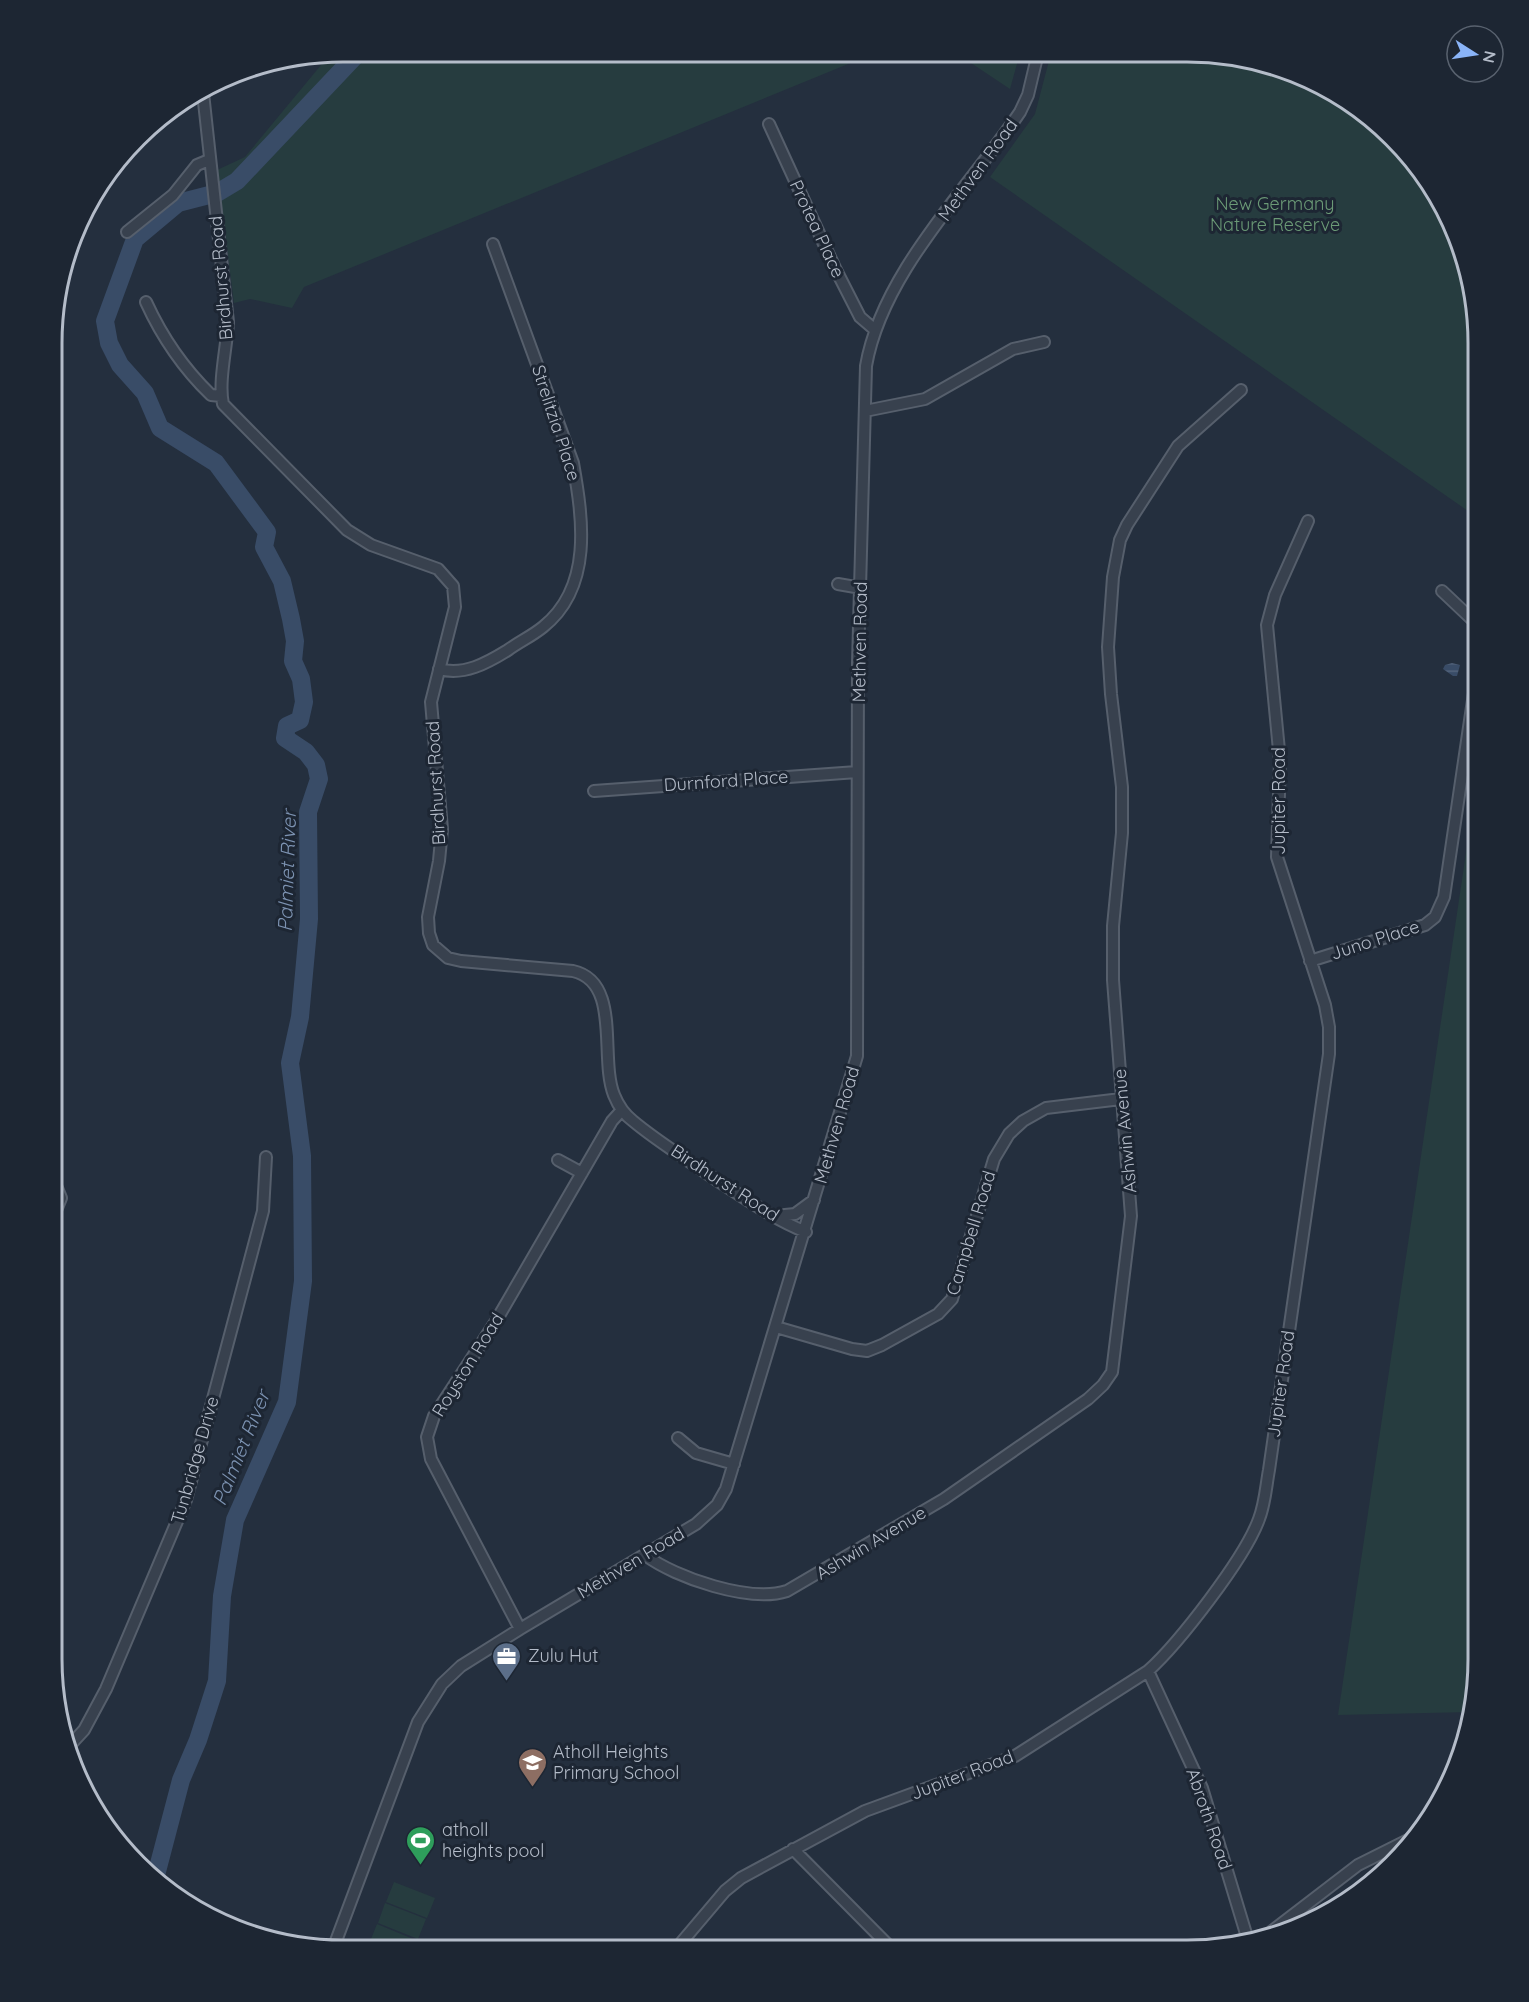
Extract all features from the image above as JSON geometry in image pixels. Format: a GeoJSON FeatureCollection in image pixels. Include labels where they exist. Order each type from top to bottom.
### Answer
{"type":"FeatureCollection","features":[{"type":"Feature","properties":{"kind":"street","name":"Methven Road"},"geometry":{"type":"LineString","coordinates":[[336,1940],[425,1707],[442,1683],[462,1666],[520,1629],[696,1524],[723,1496],[806,1232],[857,1056],[857,772],[866,366],[874,329],[904,273],[1020,112],[1028,94],[1036,62]]}},
{"type":"Feature","properties":{"kind":"street","name":"Birdhurst Road"},"geometry":{"type":"LineString","coordinates":[[203,99],[228,321],[221,396],[224,404],[235,419],[347,530],[371,545],[438,569],[450,580],[455,592],[455,607],[431,702],[442,829],[439,861],[428,917],[429,933],[433,945],[448,958],[461,961],[584,973],[594,981],[604,1003],[611,1087],[622,1110],[632,1120],[772,1216],[806,1232]]}},
{"type":"Feature","properties":{"kind":"street","name":"Protea Place"},"geometry":{"type":"LineString","coordinates":[[769,124],[860,317],[874,329]]}},
{"type":"Feature","properties":{"kind":"street"},"geometry":{"type":"LineString","coordinates":[[128,232],[173,195],[197,165],[210,165]]}},
{"type":"Feature","properties":{"kind":"street","name":"Strelitzia Place"},"geometry":{"type":"LineString","coordinates":[[439,669],[466,670],[492,660],[543,627],[566,602],[578,570],[581,553],[579,504],[573,463],[493,244]]}},
{"type":"Feature","properties":{"kind":"street","name":"Birdhurst Road"},"geometry":{"type":"LineString","coordinates":[[146,302],[163,338],[211,395],[221,396]]}},
{"type":"Feature","properties":{"kind":"street"},"geometry":{"type":"LineString","coordinates":[[865,411],[925,399],[1013,350],[1044,342]]}},
{"type":"Feature","properties":{"kind":"street","name":"Ashwin Avenue"},"geometry":{"type":"LineString","coordinates":[[645,1555],[670,1571],[751,1595],[769,1596],[787,1592],[944,1498],[1104,1385],[1114,1360],[1131,1216],[1113,980],[1113,926],[1122,833],[1122,787],[1108,647],[1113,577],[1120,540],[1127,525],[1178,446],[1241,390]]}},
{"type":"Feature","properties":{"kind":"street","name":"Jupiter Road"},"geometry":{"type":"LineString","coordinates":[[683,1940],[725,1890],[793,1849],[865,1811],[1016,1755],[1148,1671],[1170,1648],[1242,1552],[1255,1528],[1263,1507],[1329,1054],[1329,1027],[1325,1005],[1277,857],[1280,761],[1267,625],[1272,603],[1308,521]]}},
{"type":"Feature","properties":{"kind":"street"},"geometry":{"type":"LineString","coordinates":[[837,584],[861,588]]}},
{"type":"Feature","properties":{"kind":"street"},"geometry":{"type":"LineString","coordinates":[[1442,591],[1468,616]]}},
{"type":"Feature","properties":{"kind":"street","name":"Juno Place"},"geometry":{"type":"LineString","coordinates":[[1310,961],[1425,925],[1440,909],[1444,897],[1468,734]]}},
{"type":"Feature","properties":{"kind":"street","name":"Durnford Place"},"geometry":{"type":"LineString","coordinates":[[594,791],[857,772]]}},
{"type":"Feature","properties":{"kind":"street","name":"Campbell Road"},"geometry":{"type":"LineString","coordinates":[[776,1327],[852,1349],[867,1351],[938,1314],[952,1299],[994,1160],[1009,1134],[1023,1121],[1047,1108],[1121,1099]]}},
{"type":"Feature","properties":{"kind":"street","name":"Royston Road"},"geometry":{"type":"LineString","coordinates":[[520,1629],[431,1459],[428,1437],[434,1416],[496,1321],[612,1121],[622,1110]]}},
{"type":"Feature","properties":{"kind":"street","name":"Tunbridge Drive"},"geometry":{"type":"LineString","coordinates":[[74,1741],[84,1730],[106,1689],[186,1500],[263,1211],[266,1157]]}},
{"type":"Feature","properties":{"kind":"street"},"geometry":{"type":"LineString","coordinates":[[558,1160],[582,1173]]}},
{"type":"Feature","properties":{"kind":"street"},"geometry":{"type":"LineString","coordinates":[[772,1216],[800,1212],[815,1199]]}},
{"type":"Feature","properties":{"kind":"street"},"geometry":{"type":"LineString","coordinates":[[678,1438],[696,1453],[734,1464]]}},
{"type":"Feature","properties":{"kind":"street","name":"Abroth Road"},"geometry":{"type":"LineString","coordinates":[[1148,1671],[1202,1788],[1246,1934]]}},
{"type":"Feature","properties":{"kind":"street"},"geometry":{"type":"LineString","coordinates":[[793,1849],[883,1940]]}},
{"type":"Feature","properties":{"kind":"street"},"geometry":{"type":"LineString","coordinates":[[1280,1925],[1358,1865],[1393,1850]]}},
{"type":"Feature","properties":{"kind":"green space"},"geometry":{"type":"Polygon","coordinates":[[[324,62],[853,62],[304,287],[292,308],[250,299],[234,303],[217,170],[245,157],[324,62]]]}},
{"type":"Feature","properties":{"kind":"green space"},"geometry":{"type":"Polygon","coordinates":[[[970,62],[1018,62],[1010,89],[970,62]]]}},
{"type":"Feature","properties":{"kind":"green space","name":"New Germany Nature Reserve"},"geometry":{"type":"Polygon","coordinates":[[[1049,62],[1205,62],[1259,71],[1311,90],[1343,109],[1372,131],[1398,157],[1430,202],[1453,252],[1458,270],[1465,306],[1468,343],[1468,511],[990,177],[1035,114],[1049,62]]]}},
{"type":"Feature","properties":{"kind":"green space"},"geometry":{"type":"Polygon","coordinates":[[[1468,839],[1468,1659],[1465,1696],[1462,1712],[1338,1715],[1468,839]]]}},
{"type":"Feature","properties":{"kind":"green space"},"geometry":{"type":"Polygon","coordinates":[[[394,1882],[435,1898],[427,1918],[386,1902],[394,1882]]]}},
{"type":"Feature","properties":{"kind":"green space"},"geometry":{"type":"Polygon","coordinates":[[[385,1903],[426,1919],[418,1939],[378,1923],[385,1903]]]}},
{"type":"Feature","properties":{"kind":"green space"},"geometry":{"type":"Polygon","coordinates":[[[377,1924],[416,1940],[371,1940],[377,1924]]]}},
{"type":"Feature","properties":{"kind":"water"},"geometry":{"type":"Polygon","coordinates":[[[1452,663],[1460,665],[1457,676],[1443,669],[1445,665],[1452,663]]]}},
{"type":"Feature","properties":{"kind":"waterway","name":"Palmiet River"},"geometry":{"type":"LineString","coordinates":[[157,1871],[181,1780],[198,1740],[217,1681],[222,1596],[235,1520],[287,1402],[303,1281],[302,1156],[290,1063],[300,1017],[309,919],[308,812],[319,779],[316,765],[306,752],[285,738],[287,726],[300,720],[304,702],[301,679],[293,661],[295,641],[282,581],[264,547],[267,532],[216,463],[160,428],[145,393],[120,365],[109,343],[105,321],[135,239],[178,203],[217,193],[237,181],[350,62]]}},
{"type":"Feature","properties":{"kind":"place","name":"Zulu Hut"},"geometry":{"type":"Point","coordinates":[507,1682]}},
{"type":"Feature","properties":{"kind":"place","name":"Atholl Heights Primary School"},"geometry":{"type":"Point","coordinates":[532,1788]}},
{"type":"Feature","properties":{"kind":"place","name":"atholl heights pool"},"geometry":{"type":"Point","coordinates":[421,1866]}}]}
